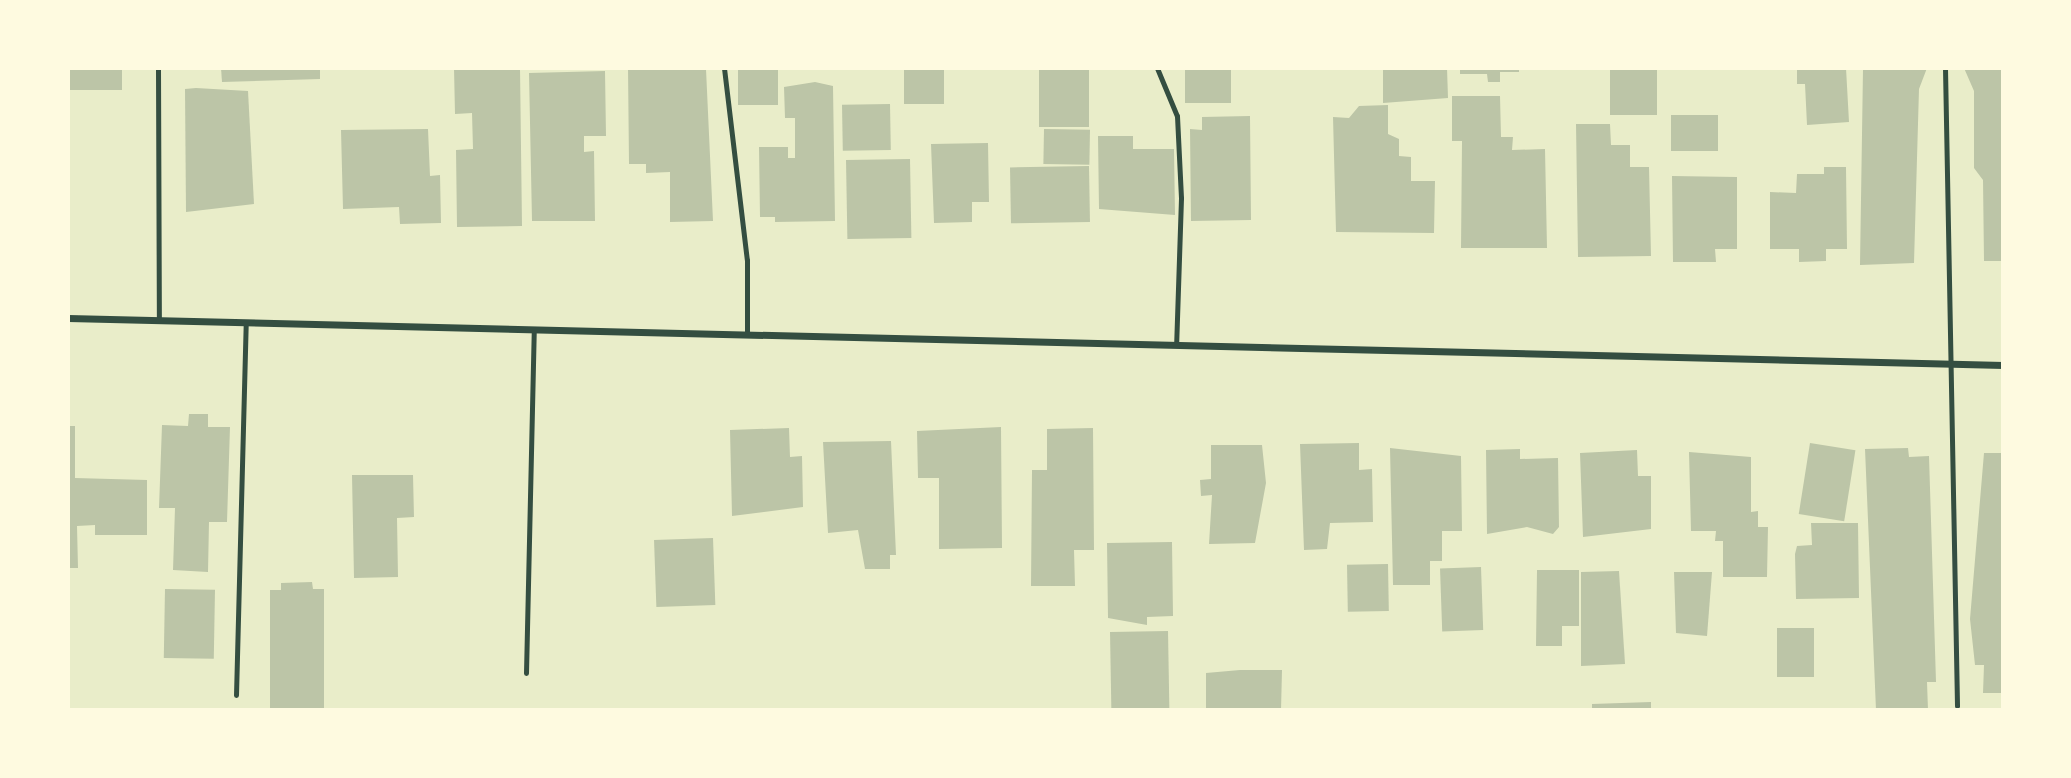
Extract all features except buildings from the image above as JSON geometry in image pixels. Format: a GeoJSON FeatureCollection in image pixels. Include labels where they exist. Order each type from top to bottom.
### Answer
{"type":"FeatureCollection","features":[{"type":"Feature","properties":{"kind":"street"},"geometry":{"type":"LineString","coordinates":[[68,318],[2003,365]]}},
{"type":"Feature","properties":{"kind":"lane"},"geometry":{"type":"LineString","coordinates":[[158,68],[159,320]]}},
{"type":"Feature","properties":{"kind":"lane"},"geometry":{"type":"LineString","coordinates":[[724,68],[747,260],[747,335]]}},
{"type":"Feature","properties":{"kind":"lane"},"geometry":{"type":"LineString","coordinates":[[1157,68],[1177,116],[1176,345]]}},
{"type":"Feature","properties":{"kind":"lane"},"geometry":{"type":"LineString","coordinates":[[1945,68],[1948,364],[1957,706]]}},
{"type":"Feature","properties":{"kind":"lane"},"geometry":{"type":"LineString","coordinates":[[236,695],[246,323]]}},
{"type":"Feature","properties":{"kind":"lane"},"geometry":{"type":"LineString","coordinates":[[526,673],[534,330]]}}]}
